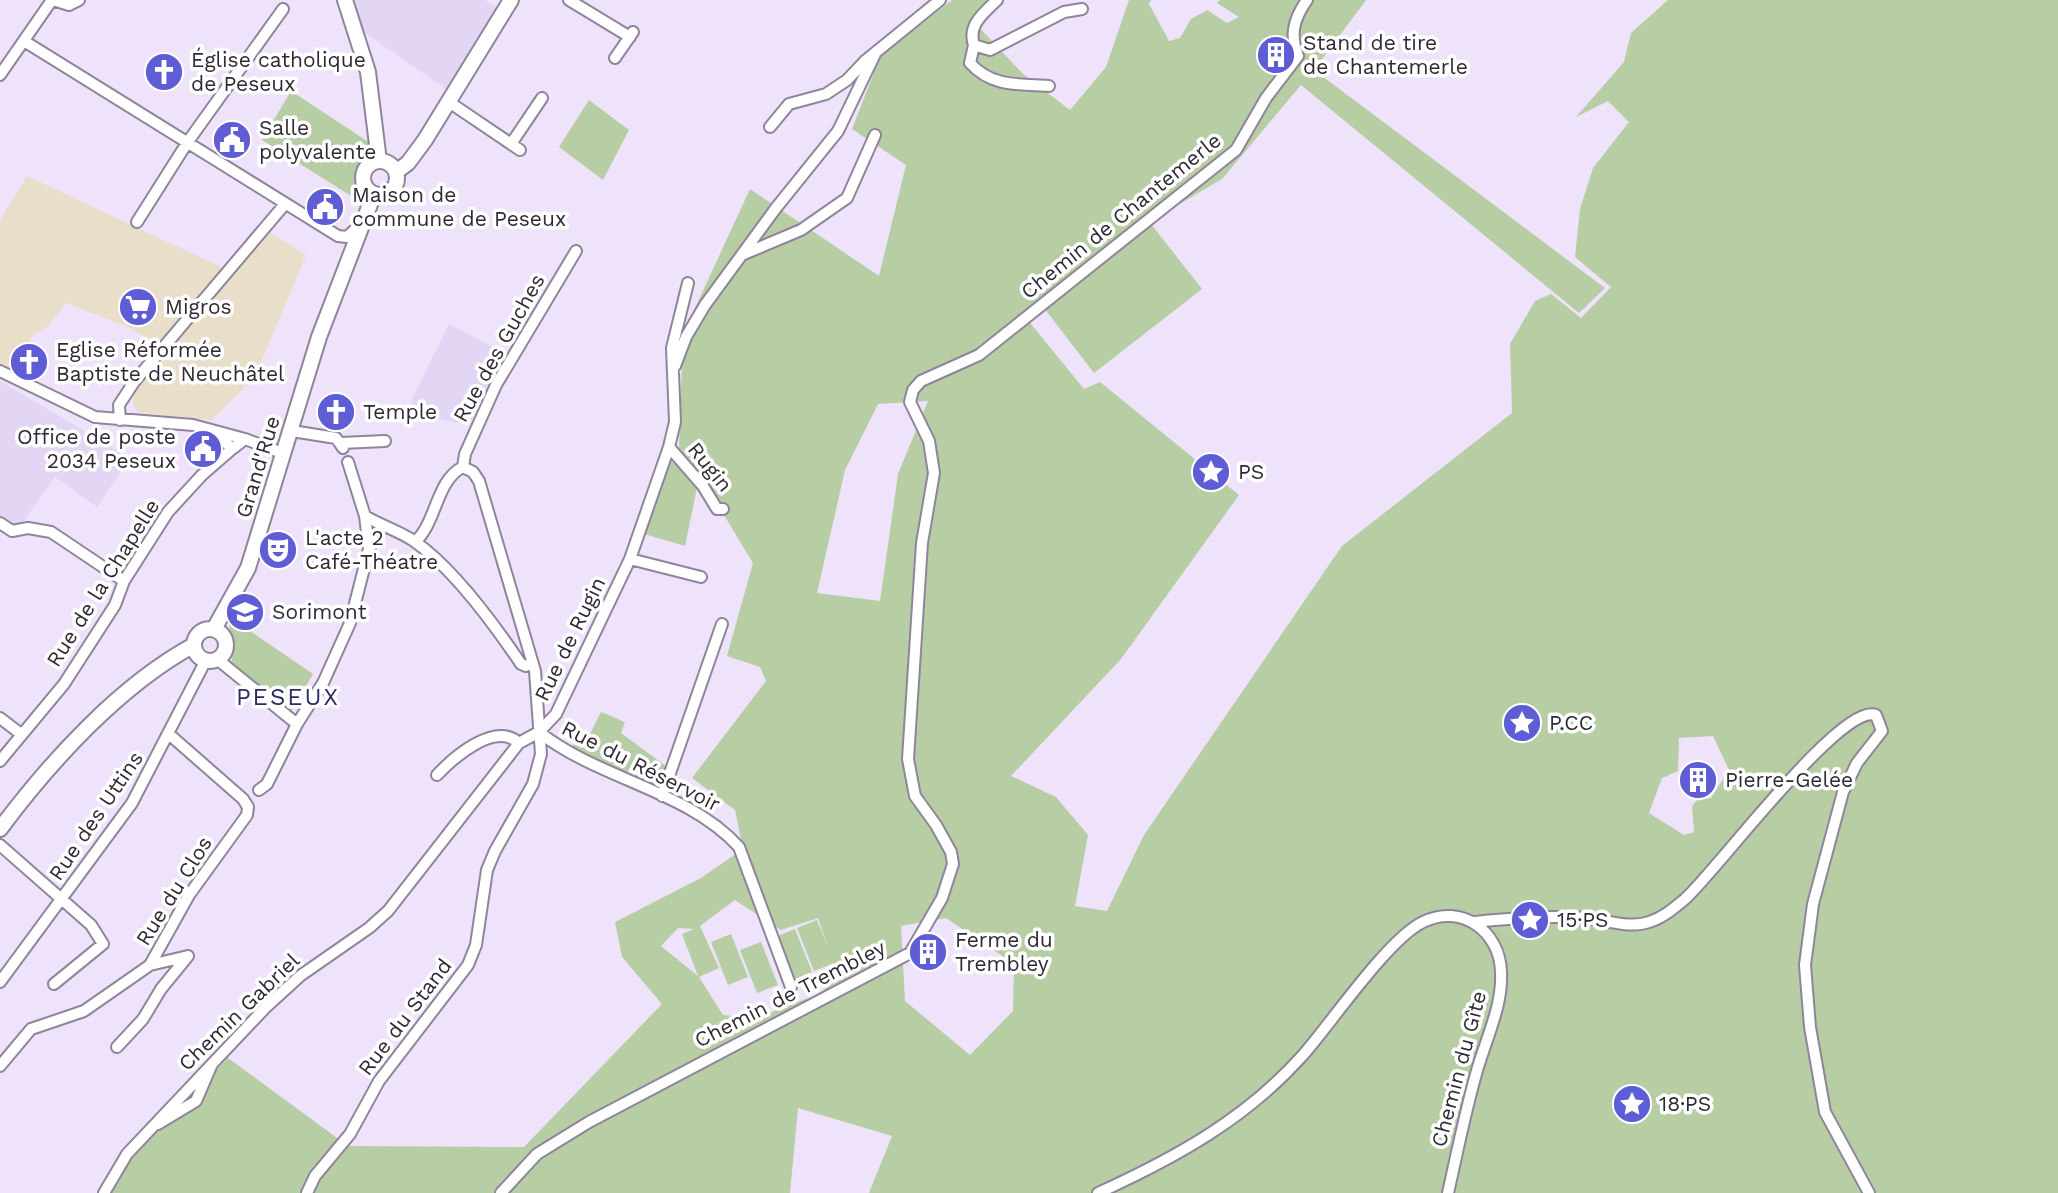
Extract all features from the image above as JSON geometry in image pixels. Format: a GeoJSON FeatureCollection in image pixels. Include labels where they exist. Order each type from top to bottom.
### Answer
{"type":"FeatureCollection","features":[{"type":"Feature","properties":{"kind":"main road"},"geometry":{"type":"LineString","coordinates":[[345,0],[368,72],[379,161]]}},
{"type":"Feature","properties":{"kind":"main road"},"geometry":{"type":"LineString","coordinates":[[396,172],[416,152],[511,0]]}},
{"type":"Feature","properties":{"kind":"main road"},"geometry":{"type":"LineString","coordinates":[[379,161],[390,164],[396,172],[396,183],[390,192],[374,194],[365,187],[363,176],[369,165],[379,161]]}},
{"type":"Feature","properties":{"kind":"main road","name":"Grand'Rue"},"geometry":{"type":"LineString","coordinates":[[214,629],[248,568],[319,337],[374,194]]}},
{"type":"Feature","properties":{"kind":"main road"},"geometry":{"type":"LineString","coordinates":[[0,829],[5,818],[45,771],[83,732],[166,662],[194,645],[200,632],[214,629],[222,635],[226,645],[212,660],[197,655],[194,645]]}},
{"type":"Feature","properties":{"kind":"street"},"geometry":{"type":"LineString","coordinates":[[0,75],[53,0],[69,5],[79,0]]}},
{"type":"Feature","properties":{"kind":"street"},"geometry":{"type":"LineString","coordinates":[[569,0],[632,34],[615,58]]}},
{"type":"Feature","properties":{"kind":"street"},"geometry":{"type":"LineString","coordinates":[[770,127],[789,104],[826,94],[847,80],[876,52],[940,0]]}},
{"type":"Feature","properties":{"kind":"street"},"geometry":{"type":"LineString","coordinates":[[997,0],[976,22],[971,37],[974,45],[970,63],[980,75],[1001,83],[1049,86]]}},
{"type":"Feature","properties":{"kind":"street","name":"Chemin de Chantemerle"},"geometry":{"type":"LineString","coordinates":[[921,381],[979,355],[1236,150],[1266,98],[1298,56],[1291,37],[1298,12],[1307,0]]}},
{"type":"Feature","properties":{"kind":"street"},"geometry":{"type":"LineString","coordinates":[[137,222],[187,144],[283,9]]}},
{"type":"Feature","properties":{"kind":"street"},"geometry":{"type":"LineString","coordinates":[[974,45],[990,50],[1065,12],[1082,9]]}},
{"type":"Feature","properties":{"kind":"street"},"geometry":{"type":"LineString","coordinates":[[24,41],[187,144],[344,238],[354,233],[367,216]]}},
{"type":"Feature","properties":{"kind":"street","name":"Rue de Rugin"},"geometry":{"type":"LineString","coordinates":[[673,377],[686,337],[744,254],[838,131],[876,52]]}},
{"type":"Feature","properties":{"kind":"street"},"geometry":{"type":"LineString","coordinates":[[449,102],[516,147],[542,98]]}},
{"type":"Feature","properties":{"kind":"street"},"geometry":{"type":"LineString","coordinates":[[744,254],[801,230],[847,198],[875,135]]}},
{"type":"Feature","properties":{"kind":"street"},"geometry":{"type":"LineString","coordinates":[[120,420],[119,405],[134,382],[285,204]]}},
{"type":"Feature","properties":{"kind":"street","name":"Rue des Guches"},"geometry":{"type":"LineString","coordinates":[[463,467],[465,454],[496,384],[576,251]]}},
{"type":"Feature","properties":{"kind":"street","name":"Rue de Rugin"},"geometry":{"type":"LineString","coordinates":[[539,732],[556,714],[630,559],[669,447],[675,422],[672,348],[688,284]]}},
{"type":"Feature","properties":{"kind":"street"},"geometry":{"type":"LineString","coordinates":[[0,371],[96,417],[193,425],[245,439],[285,454]]}},
{"type":"Feature","properties":{"kind":"street","name":"Chemin de Trembley"},"geometry":{"type":"LineString","coordinates":[[501,1193],[537,1154],[589,1122],[910,953],[925,931],[950,880],[953,864],[951,852],[936,825],[915,796],[908,759],[922,543],[933,473],[929,441],[910,402],[913,390],[921,381]]}},
{"type":"Feature","properties":{"kind":"street"},"geometry":{"type":"LineString","coordinates":[[292,431],[336,438],[342,445],[385,441]]}},
{"type":"Feature","properties":{"kind":"street"},"geometry":{"type":"LineString","coordinates":[[217,433],[232,449]]}},
{"type":"Feature","properties":{"kind":"street","name":"Rue de la Chapelle"},"geometry":{"type":"LineString","coordinates":[[0,761],[64,684],[115,605],[124,581],[178,499],[245,439]]}},
{"type":"Feature","properties":{"kind":"street","name":"Rugin"},"geometry":{"type":"LineString","coordinates":[[669,447],[703,486],[718,509],[723,509]]}},
{"type":"Feature","properties":{"kind":"street"},"geometry":{"type":"LineString","coordinates":[[348,462],[365,516],[369,549]]}},
{"type":"Feature","properties":{"kind":"street"},"geometry":{"type":"LineString","coordinates":[[415,542],[422,536],[448,481],[454,472],[463,467]]}},
{"type":"Feature","properties":{"kind":"street","name":"Rue du Stand"},"geometry":{"type":"LineString","coordinates":[[307,1193],[315,1176],[350,1133],[379,1082],[468,965],[476,945],[487,870],[495,850],[533,784],[541,754],[535,671],[479,481],[473,472],[463,467]]}},
{"type":"Feature","properties":{"kind":"street"},"geometry":{"type":"LineString","coordinates":[[365,516],[415,542],[448,572],[526,666]]}},
{"type":"Feature","properties":{"kind":"street"},"geometry":{"type":"LineString","coordinates":[[0,523],[12,531],[28,528],[51,532],[124,581]]}},
{"type":"Feature","properties":{"kind":"street"},"geometry":{"type":"LineString","coordinates":[[259,790],[267,784],[297,724],[323,683],[350,623],[369,549],[382,526]]}},
{"type":"Feature","properties":{"kind":"street","name":"Rue de Rugin"},"geometry":{"type":"LineString","coordinates":[[630,559],[701,577]]}},
{"type":"Feature","properties":{"kind":"street"},"geometry":{"type":"LineString","coordinates":[[662,796],[722,624]]}},
{"type":"Feature","properties":{"kind":"street"},"geometry":{"type":"LineString","coordinates":[[212,660],[297,724]]}},
{"type":"Feature","properties":{"kind":"street","name":"Rue des Uttins"},"geometry":{"type":"LineString","coordinates":[[0,982],[132,803],[212,660]]}},
{"type":"Feature","properties":{"kind":"street"},"geometry":{"type":"LineString","coordinates":[[1098,1193],[1181,1153],[1254,1103],[1303,1055],[1395,945],[1413,928],[1431,918],[1448,916],[1475,922],[1550,917],[1635,925],[1658,918],[1686,898],[1708,876],[1755,818],[1824,744],[1861,715],[1876,715],[1882,725],[1879,736],[1857,763],[1843,792],[1813,904],[1805,965],[1810,1027],[1825,1112],[1869,1193]]}},
{"type":"Feature","properties":{"kind":"street"},"geometry":{"type":"LineString","coordinates":[[0,718],[21,734]]}},
{"type":"Feature","properties":{"kind":"street","name":"Chemin Gabriel"},"geometry":{"type":"LineString","coordinates":[[104,1193],[127,1154],[213,1062],[300,976],[369,928],[387,911],[519,743],[539,732]]}},
{"type":"Feature","properties":{"kind":"street","name":"Rue du Réservoir"},"geometry":{"type":"LineString","coordinates":[[539,732],[557,746],[662,796],[724,830],[739,847],[791,987]]}},
{"type":"Feature","properties":{"kind":"street","name":"Rue du Clos"},"geometry":{"type":"LineString","coordinates":[[0,1066],[32,1030],[84,1011],[150,965],[189,895],[247,815],[248,807],[243,799],[170,734]]}},
{"type":"Feature","properties":{"kind":"street"},"geometry":{"type":"LineString","coordinates":[[438,775],[460,751],[501,735],[512,737],[519,743]]}},
{"type":"Feature","properties":{"kind":"street"},"geometry":{"type":"LineString","coordinates":[[0,845],[91,925],[103,944],[54,984]]}},
{"type":"Feature","properties":{"kind":"street","name":"Chemin du Gîte"},"geometry":{"type":"LineString","coordinates":[[1448,1193],[1469,1097],[1500,992],[1502,970],[1497,949],[1475,922]]}},
{"type":"Feature","properties":{"kind":"street"},"geometry":{"type":"LineString","coordinates":[[117,1047],[143,1019],[161,989],[188,956],[150,965]]}},
{"type":"Feature","properties":{"kind":"shaded area"},"geometry":{"type":"Polygon","coordinates":[[[353,0],[485,0],[497,8],[450,92],[362,31],[353,0]]]}},
{"type":"Feature","properties":{"kind":"shaded area"},"geometry":{"type":"Polygon","coordinates":[[[27,176],[223,268],[261,227],[306,255],[255,377],[211,420],[142,413],[136,410],[133,404],[134,382],[160,351],[155,343],[128,327],[66,303],[47,327],[34,334],[12,370],[0,364],[0,220],[27,176]]]}},
{"type":"Feature","properties":{"kind":"shaded area"},"geometry":{"type":"Polygon","coordinates":[[[449,324],[506,354],[469,425],[441,419],[408,420],[413,397],[449,324]]]}},
{"type":"Feature","properties":{"kind":"shaded area"},"geometry":{"type":"Polygon","coordinates":[[[0,381],[130,458],[97,507],[55,477],[21,525],[14,526],[0,516],[0,381]]]}},
{"type":"Feature","properties":{"kind":"green space"},"geometry":{"type":"Polygon","coordinates":[[[952,0],[999,0],[977,25],[1023,74],[1070,110],[1106,67],[1129,0],[1151,0],[1149,4],[1169,41],[1180,38],[1191,19],[1207,10],[1227,23],[1239,17],[1217,3],[1220,0],[1366,0],[1314,70],[1605,288],[1579,313],[1301,85],[1222,179],[1149,222],[1027,319],[1084,389],[1100,382],[1239,495],[1121,659],[1011,776],[1056,797],[1088,835],[1075,906],[1107,911],[1144,835],[1342,546],[1512,413],[1510,344],[1535,301],[1551,294],[1581,318],[1611,287],[1575,257],[1580,209],[1593,168],[1629,122],[1608,101],[1576,117],[1624,62],[1631,33],[1668,0],[2058,0],[2058,1193],[869,1193],[892,1136],[798,1108],[790,1193],[110,1193],[135,1154],[228,1058],[348,1146],[524,1147],[662,1004],[622,957],[615,922],[701,878],[743,849],[735,810],[692,778],[766,681],[760,667],[727,656],[753,563],[704,482],[679,450],[683,334],[750,189],[879,276],[906,165],[852,129],[880,57],[952,0]],[[928,401],[878,404],[845,470],[817,593],[880,601],[898,474],[928,401]],[[1713,736],[1679,738],[1678,771],[1662,778],[1649,813],[1684,835],[1694,832],[1692,806],[1697,800],[1711,798],[1729,770],[1713,736]],[[735,900],[700,926],[719,968],[699,977],[723,1015],[755,1018],[819,994],[839,976],[834,963],[814,971],[797,928],[817,920],[828,947],[818,918],[781,930],[735,900]],[[946,918],[901,926],[905,1001],[970,1055],[1013,1011],[1014,964],[946,918]],[[678,928],[661,946],[698,976],[682,934],[694,929],[678,928]]]}},
{"type":"Feature","properties":{"kind":"green space"},"geometry":{"type":"Polygon","coordinates":[[[291,91],[370,143],[355,170],[356,199],[262,140],[291,91]]]}},
{"type":"Feature","properties":{"kind":"green space"},"geometry":{"type":"Polygon","coordinates":[[[589,100],[629,130],[603,180],[559,147],[589,100]]]}},
{"type":"Feature","properties":{"kind":"green space"},"geometry":{"type":"Polygon","coordinates":[[[1151,224],[1202,289],[1094,373],[1044,308],[1151,224]]]}},
{"type":"Feature","properties":{"kind":"green space"},"geometry":{"type":"Polygon","coordinates":[[[670,460],[698,483],[685,546],[644,534],[670,460]]]}},
{"type":"Feature","properties":{"kind":"green space"},"geometry":{"type":"Polygon","coordinates":[[[231,618],[313,674],[289,715],[231,664],[234,645],[229,626],[231,618]]]}},
{"type":"Feature","properties":{"kind":"green space"},"geometry":{"type":"Polygon","coordinates":[[[601,712],[625,722],[621,733],[667,767],[659,788],[639,781],[636,776],[639,771],[631,767],[626,774],[570,747],[589,736],[601,712]]]}},
{"type":"Feature","properties":{"kind":"green space"},"geometry":{"type":"Polygon","coordinates":[[[795,929],[812,972],[792,980],[775,937],[795,929]]]}},
{"type":"Feature","properties":{"kind":"green space"},"geometry":{"type":"Polygon","coordinates":[[[731,934],[748,977],[728,985],[711,942],[731,934]]]}},
{"type":"Feature","properties":{"kind":"green space"},"geometry":{"type":"Polygon","coordinates":[[[761,942],[778,985],[757,993],[740,950],[761,942]]]}},
{"type":"Feature","properties":{"kind":"place","name":"Stand de tire de Chantemerle"},"geometry":{"type":"Point","coordinates":[1276,55]}},
{"type":"Feature","properties":{"kind":"place","name":"Église catholique de Peseux"},"geometry":{"type":"Point","coordinates":[164,72]}},
{"type":"Feature","properties":{"kind":"place","name":"Salle polyvalente"},"geometry":{"type":"Point","coordinates":[232,140]}},
{"type":"Feature","properties":{"kind":"place","name":"Maison de commune de Peseux"},"geometry":{"type":"Point","coordinates":[325,207]}},
{"type":"Feature","properties":{"kind":"place","name":"Migros"},"geometry":{"type":"Point","coordinates":[138,307]}},
{"type":"Feature","properties":{"kind":"place","name":"Eglise Réformée Baptiste de Neuchâtel"},"geometry":{"type":"Point","coordinates":[29,362]}},
{"type":"Feature","properties":{"kind":"place","name":"Temple"},"geometry":{"type":"Point","coordinates":[336,412]}},
{"type":"Feature","properties":{"kind":"place","name":"Office de poste 2034 Peseux"},"geometry":{"type":"Point","coordinates":[203,449]}},
{"type":"Feature","properties":{"kind":"place","name":"PS"},"geometry":{"type":"Point","coordinates":[1211,472]}},
{"type":"Feature","properties":{"kind":"place","name":"L'acte 2 Café-Théatre"},"geometry":{"type":"Point","coordinates":[278,550]}},
{"type":"Feature","properties":{"kind":"place","name":"Sorimont"},"geometry":{"type":"Point","coordinates":[245,612]}},
{"type":"Feature","properties":{"kind":"place","name":"P.CC"},"geometry":{"type":"Point","coordinates":[1522,723]}},
{"type":"Feature","properties":{"kind":"place","name":"Pierre-Gelée"},"geometry":{"type":"Point","coordinates":[1698,780]}},
{"type":"Feature","properties":{"kind":"place","name":"15·PS"},"geometry":{"type":"Point","coordinates":[1530,920]}},
{"type":"Feature","properties":{"kind":"place","name":"Ferme du Trembley"},"geometry":{"type":"Point","coordinates":[928,952]}},
{"type":"Feature","properties":{"kind":"place","name":"18·PS"},"geometry":{"type":"Point","coordinates":[1632,1104]}},
{"type":"Feature","properties":{"kind":"district","name":"PESEUX"},"geometry":{"type":"Point","coordinates":[288,697]}}]}
